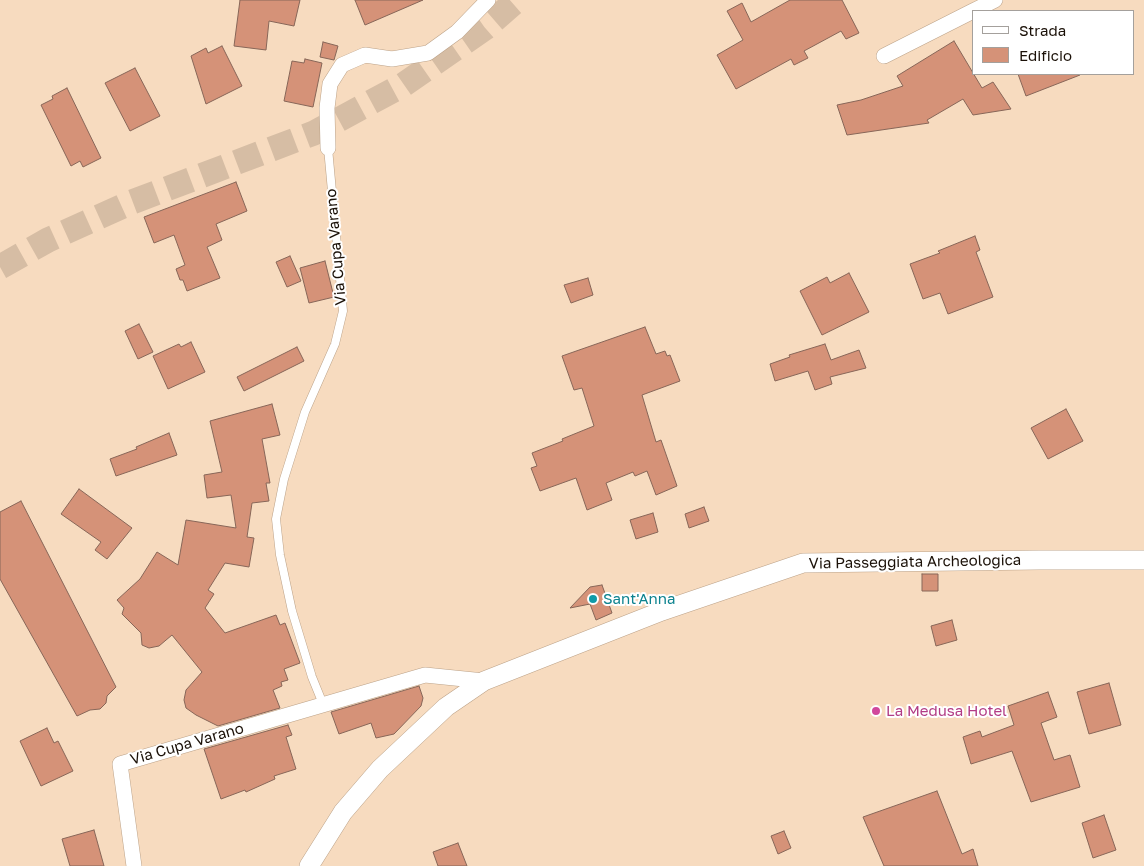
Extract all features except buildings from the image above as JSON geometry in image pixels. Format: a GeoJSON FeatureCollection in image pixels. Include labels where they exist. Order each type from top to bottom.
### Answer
{"type":"FeatureCollection","features":[{"type":"Feature","properties":{"kind":"street","name":"Via Cupa Varano"},"geometry":{"type":"LineString","coordinates":[[328,148],[327,108],[330,84],[342,65],[365,55],[392,59],[428,53],[457,32],[488,0]]}},
{"type":"Feature","properties":{"kind":"street"},"geometry":{"type":"LineString","coordinates":[[975,10],[995,0]]}},
{"type":"Feature","properties":{"kind":"street"},"geometry":{"type":"LineString","coordinates":[[884,56],[972,12]]}},
{"type":"Feature","properties":{"kind":"street","name":"Via Passeggiata Archeologica"},"geometry":{"type":"LineString","coordinates":[[309,866],[343,812],[380,769],[446,707],[484,681],[630,623],[804,564],[1144,560]]}},
{"type":"Feature","properties":{"kind":"street","name":"Via Cupa Varano"},"geometry":{"type":"LineString","coordinates":[[134,866],[120,764],[425,675],[484,681]]}},
{"type":"Feature","properties":{"kind":"lane","name":"Via Cupa Varano"},"geometry":{"type":"LineString","coordinates":[[323,704],[312,677],[292,611],[280,555],[276,519],[284,479],[305,412],[335,344],[343,311],[328,148]]}},
{"type":"Feature","properties":{"kind":"tunnel"},"geometry":{"type":"LineString","coordinates":[[0,267],[48,240],[132,202],[314,133],[403,85],[485,28],[517,0]]}},
{"type":"Feature","properties":{"kind":"place","name":"Sant'Anna"},"geometry":{"type":"Point","coordinates":[593,599]}},
{"type":"Feature","properties":{"kind":"place","name":"La Medusa Hotel"},"geometry":{"type":"Point","coordinates":[876,711]}}]}
